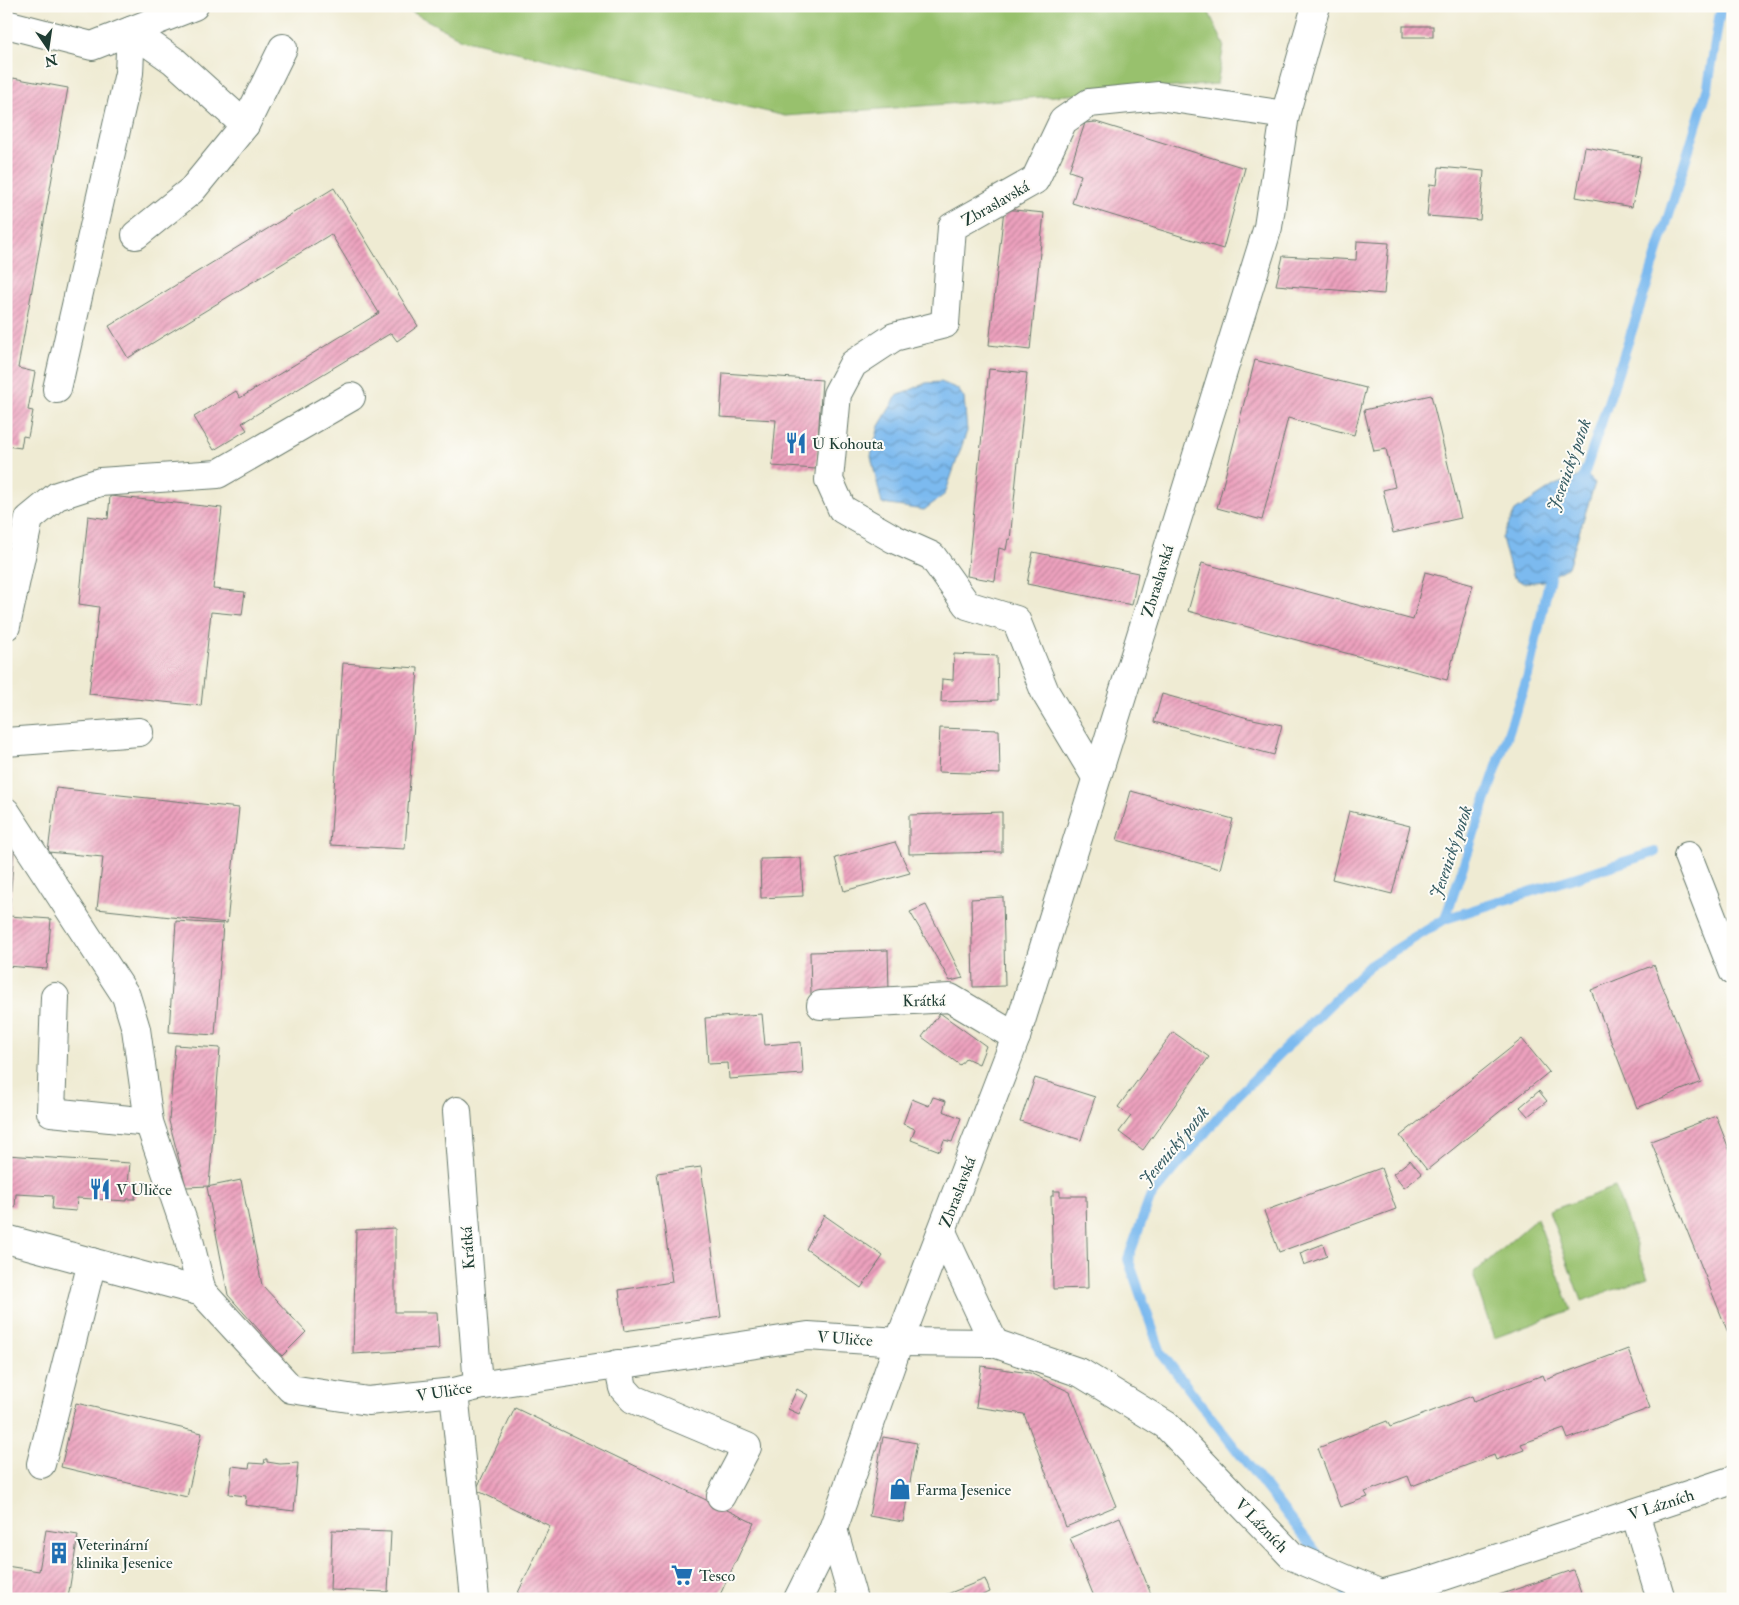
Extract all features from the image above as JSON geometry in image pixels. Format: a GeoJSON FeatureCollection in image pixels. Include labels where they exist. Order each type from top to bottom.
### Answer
{"type":"FeatureCollection","features":[{"type":"Feature","properties":{"kind":"street"},"geometry":{"type":"LineString","coordinates":[[6,24],[92,46],[194,6]]}},
{"type":"Feature","properties":{"kind":"street"},"geometry":{"type":"LineString","coordinates":[[1285,115],[1316,6]]}},
{"type":"Feature","properties":{"kind":"street"},"geometry":{"type":"LineString","coordinates":[[131,31],[174,61],[245,125]]}},
{"type":"Feature","properties":{"kind":"street"},"geometry":{"type":"LineString","coordinates":[[57,389],[129,73],[131,31]]}},
{"type":"Feature","properties":{"kind":"street"},"geometry":{"type":"LineString","coordinates":[[136,235],[192,190],[245,125],[283,48]]}},
{"type":"Feature","properties":{"kind":"street","name":"Zbraslavská"},"geometry":{"type":"LineString","coordinates":[[798,1599],[834,1529],[899,1342],[1016,1037],[1268,227],[1285,115],[1159,96],[1089,103],[1064,121],[1035,180],[952,227],[945,324],[894,337],[853,364],[837,394],[829,480],[842,509],[894,539],[932,556],[967,605],[1016,620],[1045,692],[1096,778]]}},
{"type":"Feature","properties":{"kind":"street"},"geometry":{"type":"LineString","coordinates":[[6,626],[30,519],[57,496],[100,482],[218,474],[351,397]]}},
{"type":"Feature","properties":{"kind":"street"},"geometry":{"type":"LineString","coordinates":[[6,742],[140,732]]}},
{"type":"Feature","properties":{"kind":"street"},"geometry":{"type":"LineString","coordinates":[[6,812],[126,996],[136,1029],[148,1122],[188,1236],[202,1292],[6,1239]]}},
{"type":"Feature","properties":{"kind":"street"},"geometry":{"type":"LineString","coordinates":[[1688,856],[1733,971]]}},
{"type":"Feature","properties":{"kind":"street"},"geometry":{"type":"LineString","coordinates":[[55,997],[51,1112],[148,1122]]}},
{"type":"Feature","properties":{"kind":"street","name":"Krátká"},"geometry":{"type":"LineString","coordinates":[[821,1005],[950,998],[1016,1037]]}},
{"type":"Feature","properties":{"kind":"street","name":"Krátká"},"geometry":{"type":"LineString","coordinates":[[457,1111],[474,1599]]}},
{"type":"Feature","properties":{"kind":"street"},"geometry":{"type":"LineString","coordinates":[[942,1232],[994,1343]]}},
{"type":"Feature","properties":{"kind":"street"},"geometry":{"type":"LineString","coordinates":[[41,1464],[92,1262]]}},
{"type":"Feature","properties":{"kind":"street","name":"V Uličce"},"geometry":{"type":"LineString","coordinates":[[202,1292],[291,1389],[368,1401],[466,1389],[808,1336],[899,1342]]}},
{"type":"Feature","properties":{"kind":"street","name":"V Lázních"},"geometry":{"type":"LineString","coordinates":[[899,1342],[994,1343],[1081,1373],[1166,1425],[1292,1556],[1381,1594],[1426,1582],[1733,1480]]}},
{"type":"Feature","properties":{"kind":"street"},"geometry":{"type":"LineString","coordinates":[[618,1364],[623,1388],[633,1399],[746,1447],[721,1496]]}},
{"type":"Feature","properties":{"kind":"street"},"geometry":{"type":"LineString","coordinates":[[1635,1513],[1661,1599]]}},
{"type":"Feature","properties":{"kind":"street"},"geometry":{"type":"LineString","coordinates":[[834,1529],[853,1599]]}},
{"type":"Feature","properties":{"kind":"green space"},"geometry":{"type":"Polygon","coordinates":[[[401,6],[1206,6],[1224,45],[1217,84],[785,116],[462,39],[401,6]]]}},
{"type":"Feature","properties":{"kind":"green space"},"geometry":{"type":"Polygon","coordinates":[[[1615,1187],[1648,1278],[1581,1301],[1549,1211],[1615,1187]]]}},
{"type":"Feature","properties":{"kind":"green space"},"geometry":{"type":"Polygon","coordinates":[[[1537,1218],[1571,1310],[1494,1338],[1473,1274],[1537,1218]]]}},
{"type":"Feature","properties":{"kind":"water"},"geometry":{"type":"Polygon","coordinates":[[[941,382],[958,389],[964,398],[967,431],[945,494],[924,510],[882,504],[871,456],[879,426],[897,396],[926,383],[941,382]]]}},
{"type":"Feature","properties":{"kind":"water"},"geometry":{"type":"Polygon","coordinates":[[[1586,474],[1595,483],[1568,567],[1543,581],[1523,583],[1512,576],[1502,538],[1515,511],[1555,485],[1586,474]]]}},
{"type":"Feature","properties":{"kind":"building"},"geometry":{"type":"Polygon","coordinates":[[[1403,26],[1433,26],[1433,37],[1403,37],[1403,26]]]}},
{"type":"Feature","properties":{"kind":"building"},"geometry":{"type":"Polygon","coordinates":[[[13,78],[68,88],[18,368],[35,372],[28,410],[33,411],[28,437],[23,436],[21,448],[6,446],[6,116],[13,78]]]}},
{"type":"Feature","properties":{"kind":"building"},"geometry":{"type":"Polygon","coordinates":[[[1096,122],[1245,168],[1223,249],[1072,203],[1081,175],[1069,171],[1085,123],[1096,122]]]}},
{"type":"Feature","properties":{"kind":"building"},"geometry":{"type":"Polygon","coordinates":[[[1585,147],[1641,157],[1632,207],[1576,197],[1585,147]]]}},
{"type":"Feature","properties":{"kind":"building"},"geometry":{"type":"Polygon","coordinates":[[[1439,167],[1484,171],[1480,220],[1427,216],[1430,184],[1437,185],[1439,167]]]}},
{"type":"Feature","properties":{"kind":"building"},"geometry":{"type":"Polygon","coordinates":[[[334,188],[418,326],[397,341],[391,333],[242,423],[247,430],[214,450],[194,417],[236,391],[240,398],[379,313],[331,234],[128,358],[109,326],[334,188]]]}},
{"type":"Feature","properties":{"kind":"building"},"geometry":{"type":"Polygon","coordinates":[[[1004,209],[1044,213],[1030,350],[989,345],[1004,209]]]}},
{"type":"Feature","properties":{"kind":"building"},"geometry":{"type":"Polygon","coordinates":[[[1357,241],[1389,243],[1384,294],[1276,285],[1283,256],[1356,260],[1357,241]]]}},
{"type":"Feature","properties":{"kind":"building"},"geometry":{"type":"Polygon","coordinates":[[[1255,360],[1366,388],[1354,435],[1288,418],[1262,520],[1217,508],[1255,360]]]}},
{"type":"Feature","properties":{"kind":"building"},"geometry":{"type":"Polygon","coordinates":[[[989,369],[1027,373],[1010,540],[1008,539],[1006,550],[999,548],[995,581],[967,576],[989,369]]]}},
{"type":"Feature","properties":{"kind":"building","name":"U Kohouta"},"geometry":{"type":"Polygon","coordinates":[[[723,373],[822,380],[816,469],[772,466],[776,420],[720,417],[723,373]]]}},
{"type":"Feature","properties":{"kind":"building"},"geometry":{"type":"Polygon","coordinates":[[[1431,395],[1461,518],[1393,533],[1383,490],[1395,487],[1386,449],[1374,451],[1364,410],[1431,395]]]}},
{"type":"Feature","properties":{"kind":"building"},"geometry":{"type":"Polygon","coordinates":[[[110,496],[222,508],[213,589],[245,592],[242,615],[211,612],[201,706],[89,694],[99,607],[79,604],[88,516],[108,519],[110,496]]]}},
{"type":"Feature","properties":{"kind":"building"},"geometry":{"type":"Polygon","coordinates":[[[1033,552],[1138,573],[1132,605],[1027,584],[1033,552]]]}},
{"type":"Feature","properties":{"kind":"building"},"geometry":{"type":"Polygon","coordinates":[[[1202,563],[1413,620],[1425,572],[1473,585],[1447,680],[1188,611],[1202,563]]]}},
{"type":"Feature","properties":{"kind":"building"},"geometry":{"type":"Polygon","coordinates":[[[954,654],[997,656],[998,700],[941,702],[942,679],[953,680],[954,654]]]}},
{"type":"Feature","properties":{"kind":"building"},"geometry":{"type":"Polygon","coordinates":[[[343,663],[418,668],[405,849],[330,845],[343,663]]]}},
{"type":"Feature","properties":{"kind":"building"},"geometry":{"type":"Polygon","coordinates":[[[1162,694],[1248,718],[1282,725],[1274,755],[1154,722],[1162,694]]]}},
{"type":"Feature","properties":{"kind":"building"},"geometry":{"type":"Polygon","coordinates":[[[940,728],[999,730],[1000,774],[938,772],[940,728]]]}},
{"type":"Feature","properties":{"kind":"building"},"geometry":{"type":"Polygon","coordinates":[[[56,788],[239,808],[227,923],[97,909],[103,857],[48,852],[56,788]]]}},
{"type":"Feature","properties":{"kind":"building"},"geometry":{"type":"Polygon","coordinates":[[[1131,791],[1233,819],[1220,869],[1117,840],[1131,791]]]}},
{"type":"Feature","properties":{"kind":"building"},"geometry":{"type":"Polygon","coordinates":[[[1349,811],[1410,826],[1392,894],[1332,879],[1349,811]]]}},
{"type":"Feature","properties":{"kind":"building"},"geometry":{"type":"Polygon","coordinates":[[[1002,812],[1002,852],[909,854],[909,815],[1002,812]]]}},
{"type":"Feature","properties":{"kind":"building"},"geometry":{"type":"Polygon","coordinates":[[[895,842],[910,873],[844,891],[835,858],[895,842]]]}},
{"type":"Feature","properties":{"kind":"building"},"geometry":{"type":"Polygon","coordinates":[[[6,846],[14,847],[9,916],[51,919],[47,969],[6,966],[6,846]]]}},
{"type":"Feature","properties":{"kind":"building"},"geometry":{"type":"Polygon","coordinates":[[[801,858],[803,896],[761,898],[760,859],[801,858]]]}},
{"type":"Feature","properties":{"kind":"building"},"geometry":{"type":"Polygon","coordinates":[[[1003,897],[1005,986],[973,987],[971,899],[1003,897]]]}},
{"type":"Feature","properties":{"kind":"building"},"geometry":{"type":"Polygon","coordinates":[[[926,905],[963,978],[950,981],[910,912],[926,905]]]}},
{"type":"Feature","properties":{"kind":"building"},"geometry":{"type":"Polygon","coordinates":[[[176,921],[223,924],[215,1035],[169,1032],[176,921]]]}},
{"type":"Feature","properties":{"kind":"building"},"geometry":{"type":"Polygon","coordinates":[[[888,950],[889,992],[811,994],[810,952],[888,950]]]}},
{"type":"Feature","properties":{"kind":"building"},"geometry":{"type":"Polygon","coordinates":[[[1654,965],[1701,1082],[1637,1108],[1591,990],[1654,965]]]}},
{"type":"Feature","properties":{"kind":"building"},"geometry":{"type":"Polygon","coordinates":[[[940,1013],[986,1046],[979,1064],[966,1058],[960,1065],[922,1037],[940,1013]]]}},
{"type":"Feature","properties":{"kind":"building"},"geometry":{"type":"Polygon","coordinates":[[[762,1014],[765,1045],[801,1042],[803,1074],[729,1079],[728,1063],[708,1064],[705,1018],[762,1014]]]}},
{"type":"Feature","properties":{"kind":"building"},"geometry":{"type":"Polygon","coordinates":[[[1173,1032],[1209,1057],[1143,1150],[1119,1132],[1131,1116],[1118,1107],[1173,1032]]]}},
{"type":"Feature","properties":{"kind":"building"},"geometry":{"type":"Polygon","coordinates":[[[1522,1039],[1549,1072],[1427,1170],[1400,1136],[1522,1039]]]}},
{"type":"Feature","properties":{"kind":"building"},"geometry":{"type":"Polygon","coordinates":[[[175,1045],[220,1048],[209,1186],[186,1187],[169,1121],[175,1045]]]}},
{"type":"Feature","properties":{"kind":"building"},"geometry":{"type":"Polygon","coordinates":[[[1035,1078],[1095,1097],[1081,1140],[1020,1121],[1035,1078]]]}},
{"type":"Feature","properties":{"kind":"building"},"geometry":{"type":"Polygon","coordinates":[[[1539,1091],[1547,1101],[1528,1116],[1520,1107],[1539,1091]]]}},
{"type":"Feature","properties":{"kind":"building"},"geometry":{"type":"Polygon","coordinates":[[[933,1097],[946,1101],[943,1111],[961,1118],[952,1142],[944,1140],[940,1151],[911,1140],[915,1129],[903,1124],[912,1099],[929,1106],[933,1097]]]}},
{"type":"Feature","properties":{"kind":"building"},"geometry":{"type":"Polygon","coordinates":[[[1716,1116],[1733,1159],[1733,1345],[1651,1141],[1716,1116]]]}},
{"type":"Feature","properties":{"kind":"building"},"geometry":{"type":"Polygon","coordinates":[[[6,1155],[130,1163],[128,1184],[136,1185],[135,1199],[127,1199],[127,1201],[77,1198],[76,1211],[52,1209],[53,1196],[16,1194],[15,1207],[6,1206],[6,1155]]]}},
{"type":"Feature","properties":{"kind":"building"},"geometry":{"type":"Polygon","coordinates":[[[1410,1160],[1422,1174],[1404,1188],[1393,1174],[1410,1160]]]}},
{"type":"Feature","properties":{"kind":"building"},"geometry":{"type":"Polygon","coordinates":[[[701,1167],[721,1317],[624,1331],[619,1290],[672,1282],[657,1173],[701,1167]]]}},
{"type":"Feature","properties":{"kind":"building"},"geometry":{"type":"Polygon","coordinates":[[[1381,1168],[1396,1209],[1279,1252],[1264,1211],[1381,1168]]]}},
{"type":"Feature","properties":{"kind":"building"},"geometry":{"type":"Polygon","coordinates":[[[241,1180],[262,1285],[306,1332],[282,1356],[228,1295],[207,1187],[241,1180]]]}},
{"type":"Feature","properties":{"kind":"building"},"geometry":{"type":"Polygon","coordinates":[[[1053,1191],[1060,1191],[1060,1196],[1086,1196],[1088,1288],[1053,1289],[1051,1196],[1053,1196],[1053,1191]]]}},
{"type":"Feature","properties":{"kind":"building"},"geometry":{"type":"Polygon","coordinates":[[[824,1215],[883,1256],[861,1288],[806,1249],[824,1215]]]}},
{"type":"Feature","properties":{"kind":"building"},"geometry":{"type":"Polygon","coordinates":[[[395,1228],[395,1312],[437,1312],[439,1349],[353,1354],[356,1230],[395,1228]]]}},
{"type":"Feature","properties":{"kind":"building"},"geometry":{"type":"Polygon","coordinates":[[[1323,1244],[1327,1256],[1304,1265],[1300,1253],[1323,1244]]]}},
{"type":"Feature","properties":{"kind":"building"},"geometry":{"type":"Polygon","coordinates":[[[1628,1349],[1650,1408],[1568,1439],[1564,1429],[1521,1444],[1524,1450],[1496,1460],[1494,1455],[1412,1486],[1408,1476],[1365,1492],[1368,1497],[1340,1507],[1318,1448],[1387,1421],[1390,1427],[1472,1396],[1474,1401],[1543,1375],[1545,1380],[1628,1349]]]}},
{"type":"Feature","properties":{"kind":"building"},"geometry":{"type":"Polygon","coordinates":[[[981,1366],[1030,1373],[1070,1392],[1116,1506],[1066,1527],[1024,1414],[976,1407],[981,1366]]]}},
{"type":"Feature","properties":{"kind":"building"},"geometry":{"type":"Polygon","coordinates":[[[797,1389],[808,1395],[799,1414],[788,1409],[797,1389]]]}},
{"type":"Feature","properties":{"kind":"building"},"geometry":{"type":"Polygon","coordinates":[[[76,1403],[202,1433],[187,1497],[61,1467],[76,1403]]]}},
{"type":"Feature","properties":{"kind":"building"},"geometry":{"type":"Polygon","coordinates":[[[515,1408],[754,1523],[718,1599],[515,1599],[550,1526],[476,1490],[515,1408]]]}},
{"type":"Feature","properties":{"kind":"building"},"geometry":{"type":"Polygon","coordinates":[[[883,1437],[917,1443],[903,1522],[869,1516],[883,1437]]]}},
{"type":"Feature","properties":{"kind":"building"},"geometry":{"type":"Polygon","coordinates":[[[265,1459],[267,1459],[267,1462],[280,1464],[298,1463],[294,1511],[245,1505],[246,1496],[229,1494],[232,1466],[249,1468],[250,1463],[264,1464],[265,1459]]]}},
{"type":"Feature","properties":{"kind":"building"},"geometry":{"type":"Polygon","coordinates":[[[1120,1517],[1153,1599],[1095,1599],[1070,1538],[1120,1517]]]}},
{"type":"Feature","properties":{"kind":"building","name":"Veterinární klinika Jesenice"},"geometry":{"type":"Polygon","coordinates":[[[46,1530],[78,1535],[68,1598],[6,1599],[6,1566],[39,1571],[46,1530]]]}},
{"type":"Feature","properties":{"kind":"building"},"geometry":{"type":"Polygon","coordinates":[[[332,1530],[391,1532],[388,1592],[330,1590],[332,1530]]]}},
{"type":"Feature","properties":{"kind":"building"},"geometry":{"type":"Polygon","coordinates":[[[1573,1570],[1583,1599],[1490,1599],[1490,1598],[1573,1570]]]}},
{"type":"Feature","properties":{"kind":"building"},"geometry":{"type":"Polygon","coordinates":[[[985,1579],[990,1592],[973,1599],[935,1599],[985,1579]]]}},
{"type":"Feature","properties":{"kind":"waterway","name":"Jesenický potok"},"geometry":{"type":"LineString","coordinates":[[1580,487],[1650,276],[1708,87],[1721,6]]}},
{"type":"Feature","properties":{"kind":"waterway","name":"Jesenický potok"},"geometry":{"type":"LineString","coordinates":[[1324,1562],[1161,1353],[1128,1259],[1150,1198],[1232,1101],[1369,966],[1445,919],[1528,675],[1553,564]]}},
{"type":"Feature","properties":{"kind":"waterway"},"geometry":{"type":"LineString","coordinates":[[1445,919],[1655,852]]}},
{"type":"Feature","properties":{"kind":"waterway","name":"Jesenický potok"},"geometry":{"type":"LineString","coordinates":[[1341,1583],[1349,1599]]}},
{"type":"Feature","properties":{"kind":"place","name":"U Kohouta"},"geometry":{"type":"Point","coordinates":[796,443]}},
{"type":"Feature","properties":{"kind":"place","name":"V Uličce"},"geometry":{"type":"Point","coordinates":[100,1189]}},
{"type":"Feature","properties":{"kind":"place","name":"Farma Jesenice"},"geometry":{"type":"Point","coordinates":[900,1489]}},
{"type":"Feature","properties":{"kind":"place","name":"Veterinární klinika Jesenice"},"geometry":{"type":"Point","coordinates":[59,1553]}},
{"type":"Feature","properties":{"kind":"place","name":"Tesco"},"geometry":{"type":"Point","coordinates":[682,1575]}}]}
